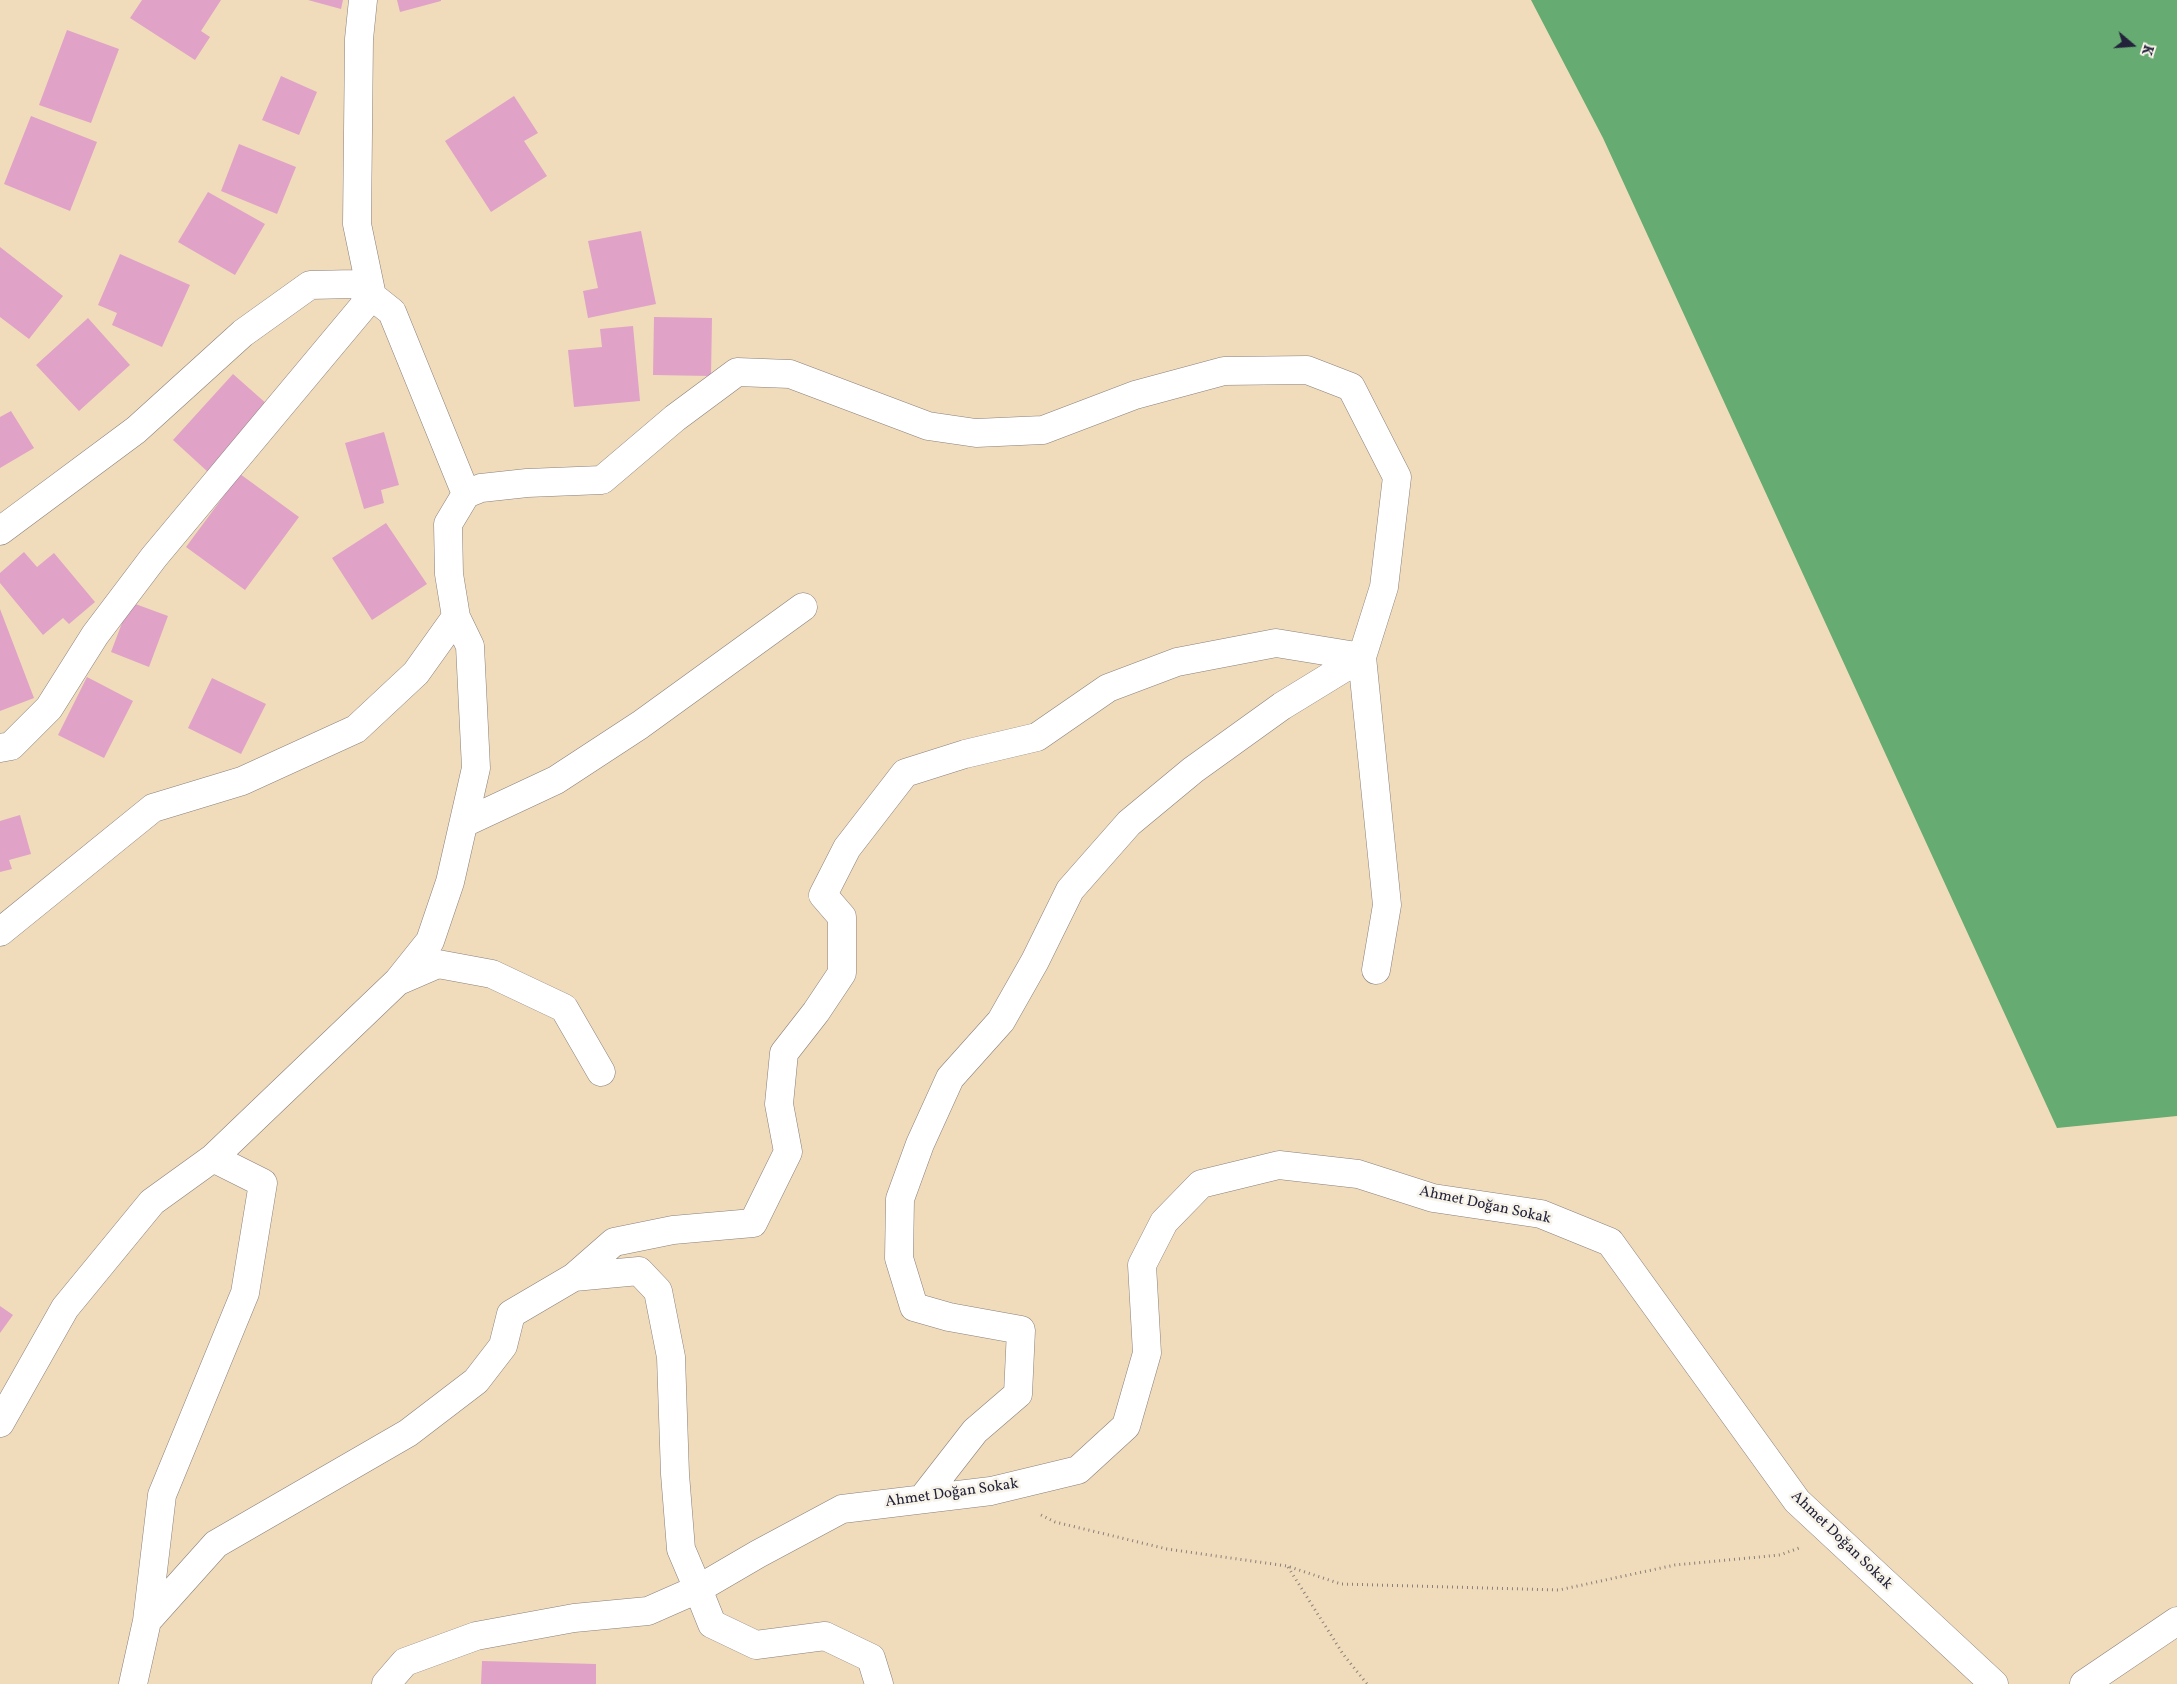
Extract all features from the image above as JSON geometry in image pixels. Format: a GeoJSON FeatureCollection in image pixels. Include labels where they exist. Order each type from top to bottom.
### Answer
{"type":"FeatureCollection","features":[{"type":"Feature","properties":{"kind":"street"},"geometry":{"type":"LineString","coordinates":[[363,0],[359,39],[357,224],[372,296]]}},
{"type":"Feature","properties":{"kind":"street"},"geometry":{"type":"LineString","coordinates":[[0,532],[136,430],[243,333],[310,285],[355,284],[392,312],[466,494]]}},
{"type":"Feature","properties":{"kind":"street"},"geometry":{"type":"LineString","coordinates":[[0,748],[11,746],[48,708],[95,635],[154,557],[372,296]]}},
{"type":"Feature","properties":{"kind":"street"},"geometry":{"type":"LineString","coordinates":[[0,1423],[65,1308],[152,1202],[213,1158],[398,981],[430,941],[450,882],[476,768],[470,646],[456,617],[449,574],[448,524],[466,494],[481,488],[490,487],[602,480],[675,418],[737,372],[790,374],[928,426],[976,432],[1042,430],[1135,395],[1224,371],[1307,370],[1351,387],[1397,477],[1384,587],[1362,657],[1387,905],[1376,970]]}},
{"type":"Feature","properties":{"kind":"street"},"geometry":{"type":"LineString","coordinates":[[464,823],[556,780],[640,725],[803,607]]}},
{"type":"Feature","properties":{"kind":"street"},"geometry":{"type":"LineString","coordinates":[[0,932],[153,808],[242,781],[356,729],[416,673],[456,617]]}},
{"type":"Feature","properties":{"kind":"street"},"geometry":{"type":"LineString","coordinates":[[147,1620],[216,1544],[408,1434],[476,1381],[504,1346],[511,1314],[574,1277],[614,1242],[673,1230],[752,1223],[788,1152],[778,1104],[784,1054],[816,1012],[842,973],[842,917],[823,895],[847,848],[905,773],[965,754],[1037,737],[1108,688],[1177,662],[1276,643],[1362,657]]}},
{"type":"Feature","properties":{"kind":"street"},"geometry":{"type":"LineString","coordinates":[[922,1499],[975,1431],[1018,1394],[1021,1330],[949,1317],[914,1307],[899,1258],[900,1199],[920,1144],[950,1078],[1001,1021],[1035,961],[1070,890],[1128,823],[1193,770],[1275,711],[1362,657]]}},
{"type":"Feature","properties":{"kind":"street"},"geometry":{"type":"LineString","coordinates":[[398,981],[438,964],[492,974],[564,1008],[601,1072]]}},
{"type":"Feature","properties":{"kind":"street"},"geometry":{"type":"LineString","coordinates":[[133,1684],[147,1620],[162,1495],[245,1293],[263,1183],[213,1158]]}},
{"type":"Feature","properties":{"kind":"street","name":"Ahmet Doğan Sokak"},"geometry":{"type":"LineString","coordinates":[[386,1684],[405,1662],[476,1636],[574,1618],[648,1611],[698,1589],[842,1509],[991,1491],[1078,1470],[1126,1426],[1147,1353],[1142,1265],[1164,1222],[1201,1184],[1279,1165],[1358,1174],[1433,1198],[1540,1214],[1610,1242],[1797,1502],[1994,1684]]}},
{"type":"Feature","properties":{"kind":"street"},"geometry":{"type":"LineString","coordinates":[[574,1277],[640,1272],[658,1291],[671,1356],[675,1474],[682,1549],[712,1624],[756,1645],[825,1636],[870,1658],[879,1684]]}},
{"type":"Feature","properties":{"kind":"street"},"geometry":{"type":"LineString","coordinates":[[2084,1684],[2177,1621]]}},
{"type":"Feature","properties":{"kind":"path"},"geometry":{"type":"LineString","coordinates":[[1039,1514],[1056,1522],[1167,1549],[1287,1566],[1341,1584],[1559,1590],[1675,1565],[1780,1555],[1831,1534]]}},
{"type":"Feature","properties":{"kind":"path"},"geometry":{"type":"LineString","coordinates":[[1287,1566],[1343,1654],[1367,1684]]}},
{"type":"Feature","properties":{"kind":"green space"},"geometry":{"type":"Polygon","coordinates":[[[1531,0],[2177,0],[2177,1116],[2057,1128],[1603,138],[1531,0]]]}},
{"type":"Feature","properties":{"kind":"building"},"geometry":{"type":"Polygon","coordinates":[[[142,0],[221,0],[201,31],[210,37],[195,60],[130,18],[142,0]]]}},
{"type":"Feature","properties":{"kind":"building"},"geometry":{"type":"Polygon","coordinates":[[[308,0],[343,0],[341,9],[308,0]]]}},
{"type":"Feature","properties":{"kind":"building"},"geometry":{"type":"Polygon","coordinates":[[[397,0],[441,0],[441,1],[400,12],[397,0]]]}},
{"type":"Feature","properties":{"kind":"building"},"geometry":{"type":"Polygon","coordinates":[[[67,30],[119,49],[91,123],[39,105],[67,30]]]}},
{"type":"Feature","properties":{"kind":"building"},"geometry":{"type":"Polygon","coordinates":[[[281,76],[317,92],[299,135],[262,120],[281,76]]]}},
{"type":"Feature","properties":{"kind":"building"},"geometry":{"type":"Polygon","coordinates":[[[514,96],[538,133],[524,141],[547,176],[491,212],[445,141],[514,96]]]}},
{"type":"Feature","properties":{"kind":"building"},"geometry":{"type":"Polygon","coordinates":[[[31,116],[97,142],[70,211],[4,184],[31,116]]]}},
{"type":"Feature","properties":{"kind":"building"},"geometry":{"type":"Polygon","coordinates":[[[239,144],[296,167],[277,214],[221,191],[239,144]]]}},
{"type":"Feature","properties":{"kind":"building"},"geometry":{"type":"Polygon","coordinates":[[[208,192],[265,224],[235,275],[178,242],[208,192]]]}},
{"type":"Feature","properties":{"kind":"building"},"geometry":{"type":"Polygon","coordinates":[[[641,231],[656,304],[588,318],[583,291],[598,288],[588,241],[641,231]]]}},
{"type":"Feature","properties":{"kind":"building"},"geometry":{"type":"Polygon","coordinates":[[[0,247],[63,296],[29,339],[0,317],[0,247]]]}},
{"type":"Feature","properties":{"kind":"building"},"geometry":{"type":"Polygon","coordinates":[[[120,254],[190,285],[162,347],[112,325],[117,313],[98,305],[120,254]]]}},
{"type":"Feature","properties":{"kind":"building"},"geometry":{"type":"Polygon","coordinates":[[[654,317],[712,318],[711,376],[653,375],[654,317]]]}},
{"type":"Feature","properties":{"kind":"building"},"geometry":{"type":"Polygon","coordinates":[[[88,318],[130,365],[79,411],[36,365],[88,318]]]}},
{"type":"Feature","properties":{"kind":"building"},"geometry":{"type":"Polygon","coordinates":[[[633,326],[640,401],[574,407],[568,350],[602,347],[600,329],[633,326]]]}},
{"type":"Feature","properties":{"kind":"building"},"geometry":{"type":"Polygon","coordinates":[[[233,374],[268,405],[208,472],[173,440],[233,374]]]}},
{"type":"Feature","properties":{"kind":"building"},"geometry":{"type":"Polygon","coordinates":[[[11,411],[34,448],[0,468],[0,417],[11,411]]]}},
{"type":"Feature","properties":{"kind":"building"},"geometry":{"type":"Polygon","coordinates":[[[384,432],[399,485],[381,490],[384,503],[364,509],[345,443],[384,432]]]}},
{"type":"Feature","properties":{"kind":"building"},"geometry":{"type":"Polygon","coordinates":[[[240,474],[299,517],[245,590],[186,547],[240,474]]]}},
{"type":"Feature","properties":{"kind":"building"},"geometry":{"type":"Polygon","coordinates":[[[386,523],[427,584],[372,620],[332,558],[386,523]]]}},
{"type":"Feature","properties":{"kind":"building"},"geometry":{"type":"Polygon","coordinates":[[[24,552],[37,567],[54,553],[95,602],[69,624],[63,618],[43,635],[0,583],[0,573],[24,552]]]}},
{"type":"Feature","properties":{"kind":"building"},"geometry":{"type":"Polygon","coordinates":[[[130,602],[168,616],[149,667],[111,652],[130,602]]]}},
{"type":"Feature","properties":{"kind":"building"},"geometry":{"type":"Polygon","coordinates":[[[0,609],[34,698],[0,711],[0,609]]]}},
{"type":"Feature","properties":{"kind":"building"},"geometry":{"type":"Polygon","coordinates":[[[87,677],[133,701],[104,758],[58,735],[87,677]]]}},
{"type":"Feature","properties":{"kind":"building"},"geometry":{"type":"Polygon","coordinates":[[[212,678],[266,704],[241,754],[188,728],[212,678]]]}},
{"type":"Feature","properties":{"kind":"building"},"geometry":{"type":"Polygon","coordinates":[[[20,815],[31,854],[9,860],[12,869],[0,872],[0,821],[20,815]]]}},
{"type":"Feature","properties":{"kind":"building"},"geometry":{"type":"Polygon","coordinates":[[[0,1306],[13,1315],[0,1333],[0,1306]]]}},
{"type":"Feature","properties":{"kind":"building"},"geometry":{"type":"Polygon","coordinates":[[[482,1661],[596,1664],[596,1684],[481,1684],[482,1661]]]}}]}
